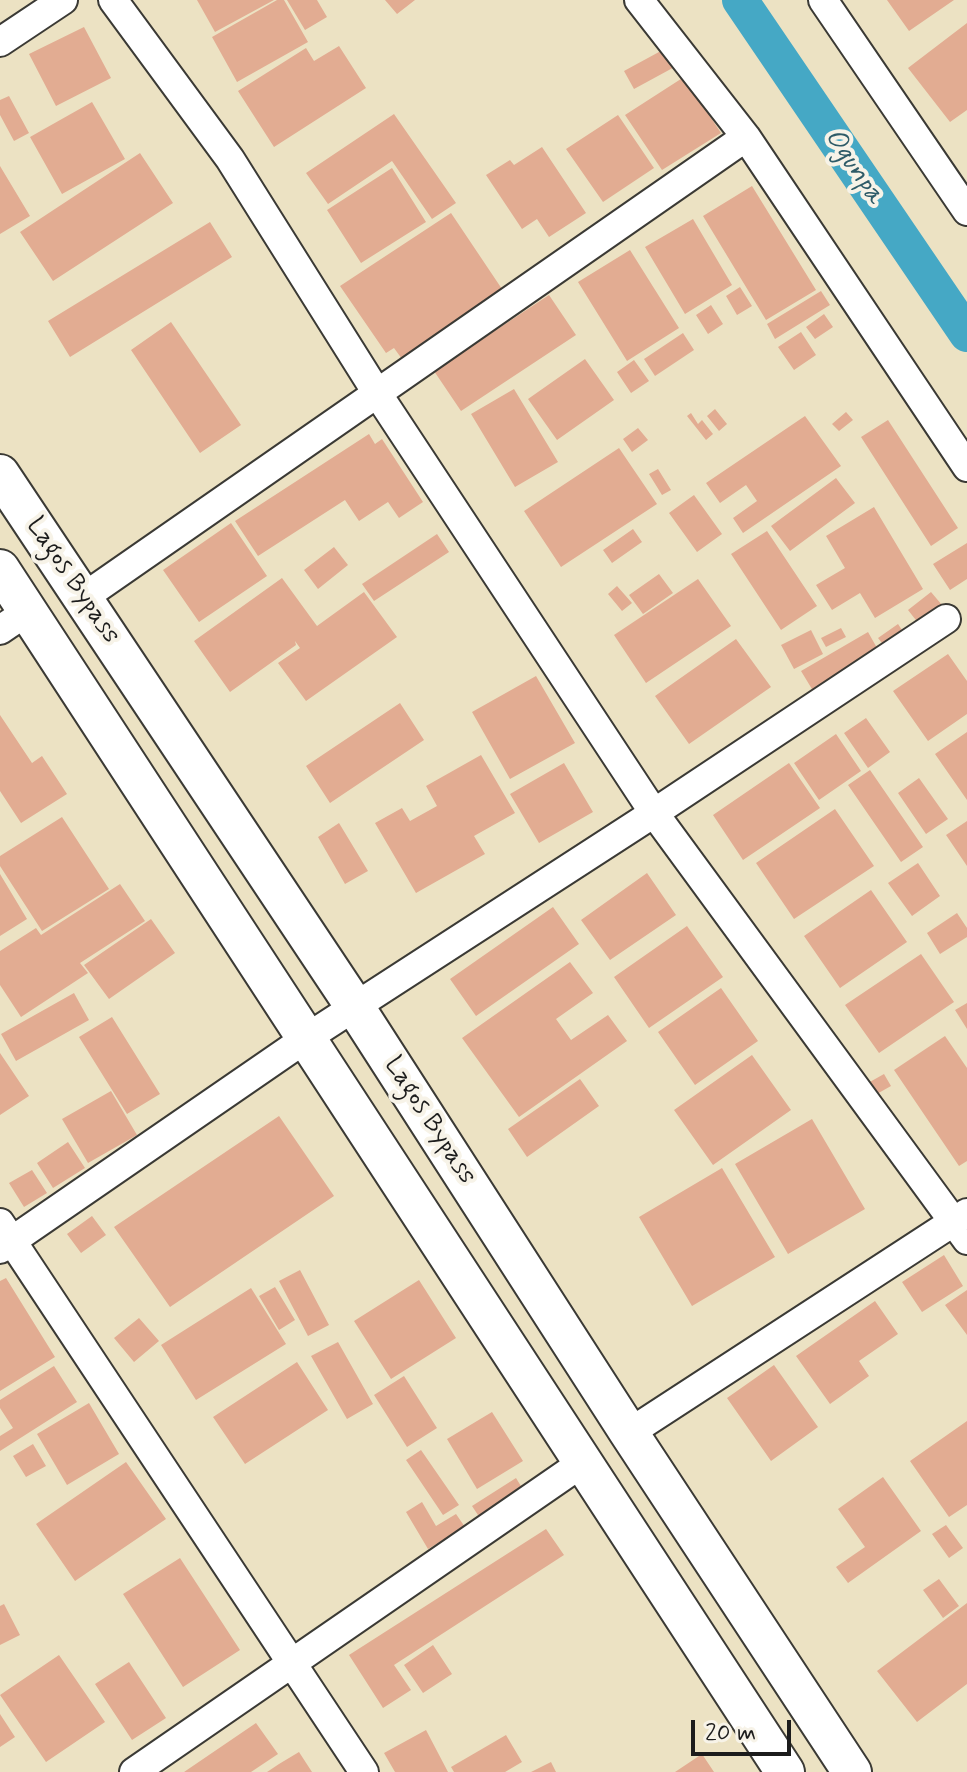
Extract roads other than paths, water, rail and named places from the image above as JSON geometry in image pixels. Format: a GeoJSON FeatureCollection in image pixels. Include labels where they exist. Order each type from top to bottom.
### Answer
{"type":"FeatureCollection","features":[{"type":"Feature","properties":{"kind":"main road","name":"Lagos Bypass"},"geometry":{"type":"LineString","coordinates":[[0,474],[355,1007],[852,1772]]}},
{"type":"Feature","properties":{"kind":"main road","name":"Lagos Bypass"},"geometry":{"type":"LineString","coordinates":[[0,569],[14,620],[305,1039],[785,1772]]}},
{"type":"Feature","properties":{"kind":"street"},"geometry":{"type":"LineString","coordinates":[[0,42],[63,0]]}},
{"type":"Feature","properties":{"kind":"street"},"geometry":{"type":"LineString","coordinates":[[113,0],[230,159],[377,393],[654,813],[963,1225],[629,1433]]}},
{"type":"Feature","properties":{"kind":"street"},"geometry":{"type":"LineString","coordinates":[[639,0],[746,137],[967,467]]}},
{"type":"Feature","properties":{"kind":"street"},"geometry":{"type":"LineString","coordinates":[[823,0],[967,211]]}},
{"type":"Feature","properties":{"kind":"street"},"geometry":{"type":"LineString","coordinates":[[84,597],[746,137]]}},
{"type":"Feature","properties":{"kind":"street"},"geometry":{"type":"LineString","coordinates":[[364,1772],[4,1238],[946,619]]}},
{"type":"Feature","properties":{"kind":"street"},"geometry":{"type":"LineString","coordinates":[[134,1772],[582,1463]]}},
{"type":"Feature","properties":{"kind":"waterway","name":"Ogunpa"},"geometry":{"type":"LineString","coordinates":[[740,0],[967,334]]}}]}
